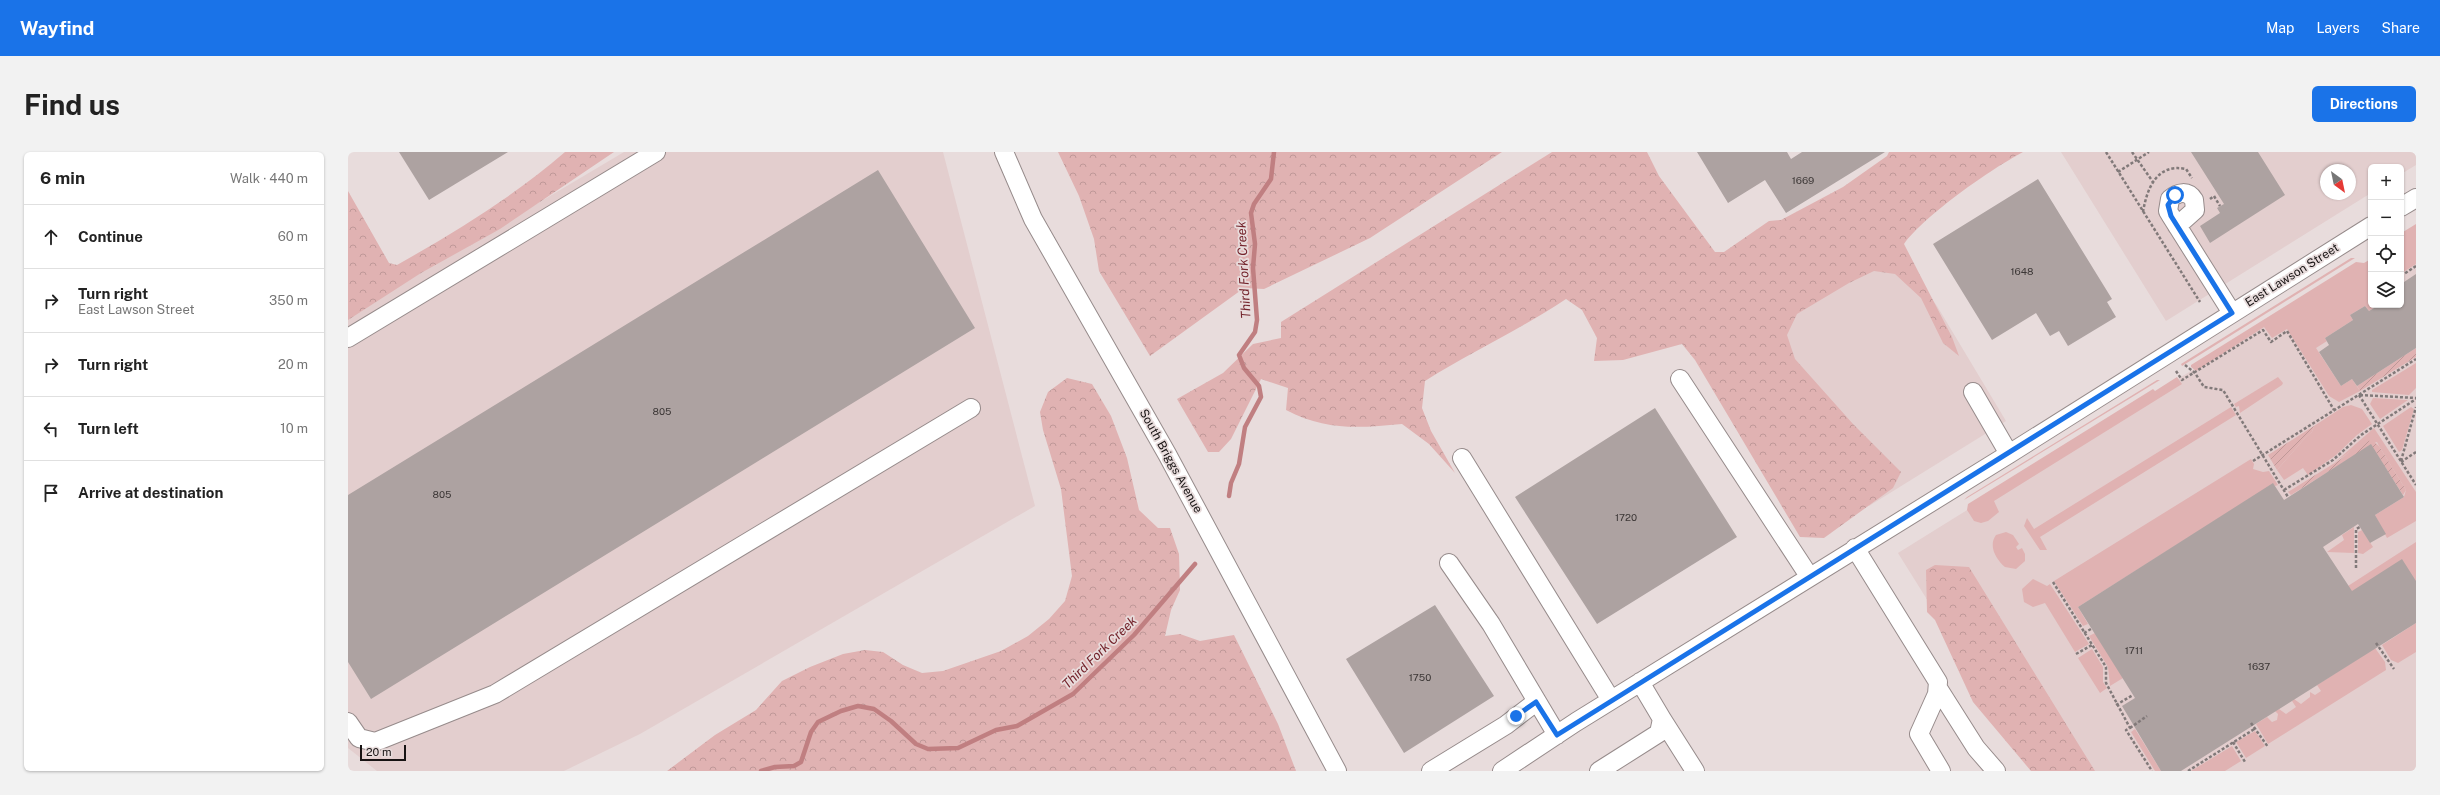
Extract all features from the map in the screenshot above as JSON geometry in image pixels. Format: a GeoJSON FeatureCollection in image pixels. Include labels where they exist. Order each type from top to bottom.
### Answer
{"type":"FeatureCollection","features":[{"type":"Feature","properties":{"kind":"street"},"geometry":{"type":"LineString","coordinates":[[348,338],[656,152]]}},
{"type":"Feature","properties":{"kind":"street","name":"South Briggs Avenue"},"geometry":{"type":"LineString","coordinates":[[1004,152],[1034,219],[1160,440],[1337,771]]}},
{"type":"Feature","properties":{"kind":"street"},"geometry":{"type":"LineString","coordinates":[[2404,205],[2416,198]]}},
{"type":"Feature","properties":{"kind":"street"},"geometry":{"type":"LineString","coordinates":[[2177,226],[2232,313]]}},
{"type":"Feature","properties":{"kind":"street","name":"East Lawson Street"},"geometry":{"type":"LineString","coordinates":[[1502,771],[1611,700],[1809,576],[2009,454],[2368,228]]}},
{"type":"Feature","properties":{"kind":"street"},"geometry":{"type":"LineString","coordinates":[[1680,379],[1809,576]]}},
{"type":"Feature","properties":{"kind":"street"},"geometry":{"type":"LineString","coordinates":[[1973,392],[2009,454]]}},
{"type":"Feature","properties":{"kind":"street"},"geometry":{"type":"LineString","coordinates":[[348,722],[359,738],[375,742],[495,694],[971,408]]}},
{"type":"Feature","properties":{"kind":"street"},"geometry":{"type":"LineString","coordinates":[[1462,458],[1611,700]]}},
{"type":"Feature","properties":{"kind":"street"},"geometry":{"type":"LineString","coordinates":[[1855,548],[1938,682],[1937,694],[1919,734],[1941,771]]}},
{"type":"Feature","properties":{"kind":"street"},"geometry":{"type":"LineString","coordinates":[[1449,563],[1491,624],[1557,735]]}},
{"type":"Feature","properties":{"kind":"street"},"geometry":{"type":"LineString","coordinates":[[1640,682],[1695,771]]}},
{"type":"Feature","properties":{"kind":"street"},"geometry":{"type":"LineString","coordinates":[[1938,688],[1976,748],[1996,771]]}},
{"type":"Feature","properties":{"kind":"street"},"geometry":{"type":"LineString","coordinates":[[1431,771],[1506,725],[1536,702]]}},
{"type":"Feature","properties":{"kind":"street"},"geometry":{"type":"LineString","coordinates":[[1599,771],[1659,733],[1662,719]]}},
{"type":"Feature","properties":{"kind":"path"},"geometry":{"type":"LineString","coordinates":[[2106,152],[2200,302]]}},
{"type":"Feature","properties":{"kind":"path"},"geometry":{"type":"LineString","coordinates":[[2132,152],[2153,182]]}},
{"type":"Feature","properties":{"kind":"path"},"geometry":{"type":"LineString","coordinates":[[2118,172],[2149,152]]}},
{"type":"Feature","properties":{"kind":"path"},"geometry":{"type":"LineString","coordinates":[[2215,199],[2220,206]]}},
{"type":"Feature","properties":{"kind":"path"},"geometry":{"type":"LineString","coordinates":[[2404,275],[2416,266]]}},
{"type":"Feature","properties":{"kind":"path"},"geometry":{"type":"LineString","coordinates":[[2176,371],[2182,380],[2263,330],[2270,342],[2287,332],[2334,410]]}},
{"type":"Feature","properties":{"kind":"path"},"geometry":{"type":"LineString","coordinates":[[2253,461],[2416,359]]}},
{"type":"Feature","properties":{"kind":"path"},"geometry":{"type":"LineString","coordinates":[[2185,365],[2195,373],[2204,387],[2223,390],[2288,497]]}},
{"type":"Feature","properties":{"kind":"path"},"geometry":{"type":"LineString","coordinates":[[2359,395],[2416,398]]}},
{"type":"Feature","properties":{"kind":"path"},"geometry":{"type":"LineString","coordinates":[[2359,395],[2416,485]]}},
{"type":"Feature","properties":{"kind":"path"},"geometry":{"type":"LineString","coordinates":[[2284,490],[2333,460],[2361,435],[2416,398]]}},
{"type":"Feature","properties":{"kind":"path"},"geometry":{"type":"LineString","coordinates":[[2401,462],[2416,407]]}},
{"type":"Feature","properties":{"kind":"path"},"geometry":{"type":"LineString","coordinates":[[2401,462],[2416,452]]}},
{"type":"Feature","properties":{"kind":"path"},"geometry":{"type":"LineString","coordinates":[[2356,568],[2356,529],[2360,527]]}},
{"type":"Feature","properties":{"kind":"path"},"geometry":{"type":"LineString","coordinates":[[2052,582],[2106,668],[2106,682],[2113,694],[2116,705],[2130,728]]}},
{"type":"Feature","properties":{"kind":"path"},"geometry":{"type":"LineString","coordinates":[[2084,633],[2091,629]]}},
{"type":"Feature","properties":{"kind":"path"},"geometry":{"type":"LineString","coordinates":[[2376,643],[2394,669]]}},
{"type":"Feature","properties":{"kind":"path"},"geometry":{"type":"LineString","coordinates":[[2076,654],[2092,645]]}},
{"type":"Feature","properties":{"kind":"path"},"geometry":{"type":"LineString","coordinates":[[2116,705],[2133,695]]}},
{"type":"Feature","properties":{"kind":"path"},"geometry":{"type":"LineString","coordinates":[[2148,716],[2126,730],[2152,771]]}},
{"type":"Feature","properties":{"kind":"path"},"geometry":{"type":"LineString","coordinates":[[2251,723],[2268,747]]}},
{"type":"Feature","properties":{"kind":"path"},"geometry":{"type":"LineString","coordinates":[[2185,766],[2188,771],[2256,728]]}},
{"type":"Feature","properties":{"kind":"path"},"geometry":{"type":"LineString","coordinates":[[2233,742],[2245,762]]}},
{"type":"Feature","properties":{"kind":"shaded area"},"geometry":{"type":"Polygon","coordinates":[[[624,152],[943,152],[1035,506],[640,734],[564,771],[377,771],[348,748],[348,316],[624,152]]]}},
{"type":"Feature","properties":{"kind":"shaded area"},"geometry":{"type":"Polygon","coordinates":[[[2061,152],[2416,152],[2416,165],[2404,172],[2404,164],[2368,164],[2368,195],[2166,321],[2061,152]]]}},
{"type":"Feature","properties":{"kind":"shaded area"},"geometry":{"type":"Polygon","coordinates":[[[2416,231],[2416,771],[2034,771],[1898,553],[2368,261],[2368,308],[2404,308],[2404,238],[2416,231]]]}},
{"type":"Feature","properties":{"kind":"shaded area"},"geometry":{"type":"Polygon","coordinates":[[[1893,243],[1937,306],[2006,421],[1869,506],[1758,327],[1893,243]]]}},
{"type":"Feature","properties":{"kind":"green space"},"geometry":{"type":"Polygon","coordinates":[[[565,152],[614,152],[500,229],[421,273],[348,320],[348,191],[389,263],[397,265],[505,199],[565,152]]]}},
{"type":"Feature","properties":{"kind":"green space"},"geometry":{"type":"Polygon","coordinates":[[[1058,152],[1502,152],[1370,238],[1264,289],[1244,288],[1150,356],[1099,271],[1094,239],[1079,196],[1058,152]]]}},
{"type":"Feature","properties":{"kind":"green space"},"geometry":{"type":"Polygon","coordinates":[[[1552,152],[1647,152],[1659,176],[1715,252],[1724,252],[1769,221],[1781,220],[1843,187],[1887,156],[1889,152],[2023,152],[1994,169],[1942,207],[1914,232],[1904,244],[1952,337],[1959,356],[1943,343],[1921,298],[1895,274],[1874,271],[1849,283],[1797,314],[1787,335],[1795,359],[1853,424],[1901,472],[1893,488],[1824,538],[1800,537],[1695,360],[1682,344],[1623,360],[1594,361],[1597,338],[1582,310],[1566,299],[1425,381],[1422,408],[1431,431],[1455,473],[1429,444],[1402,424],[1357,427],[1329,425],[1315,422],[1286,410],[1288,388],[1261,379],[1231,439],[1219,452],[1208,452],[1177,399],[1223,373],[1253,344],[1281,338],[1281,322],[1552,152]]]}},
{"type":"Feature","properties":{"kind":"green space"},"geometry":{"type":"Polygon","coordinates":[[[2416,224],[2416,264],[2404,272],[2404,236],[2404,231],[2416,224]]]}},
{"type":"Feature","properties":{"kind":"green space"},"geometry":{"type":"Polygon","coordinates":[[[2351,258],[2355,258],[2182,366],[2181,364],[2351,258]]]}},
{"type":"Feature","properties":{"kind":"green space"},"geometry":{"type":"Polygon","coordinates":[[[2368,261],[2368,308],[2374,308],[2369,311],[2365,306],[2350,315],[2353,320],[2325,338],[2327,341],[2316,348],[2341,386],[2352,379],[2360,391],[2339,402],[2329,396],[2287,329],[2272,338],[2264,327],[2196,371],[2191,367],[2191,365],[2356,262],[2364,263],[2368,261]]]}},
{"type":"Feature","properties":{"kind":"green space"},"geometry":{"type":"Polygon","coordinates":[[[2416,348],[2416,357],[2360,391],[2357,386],[2416,348]]]}},
{"type":"Feature","properties":{"kind":"green space"},"geometry":{"type":"Polygon","coordinates":[[[2416,363],[2416,388],[2409,395],[2372,392],[2372,390],[2416,363]]]}},
{"type":"Feature","properties":{"kind":"green space"},"geometry":{"type":"Polygon","coordinates":[[[2177,377],[2182,384],[1994,501],[1999,512],[1988,521],[1981,523],[1974,521],[1967,510],[1968,504],[2153,389],[2155,391],[2177,377]]]}},
{"type":"Feature","properties":{"kind":"green space"},"geometry":{"type":"Polygon","coordinates":[[[2278,377],[2283,383],[2282,385],[2240,413],[2239,406],[2236,407],[2234,404],[2278,377]]]}},
{"type":"Feature","properties":{"kind":"green space"},"geometry":{"type":"Polygon","coordinates":[[[1067,378],[1092,384],[1111,416],[1127,458],[1139,510],[1158,528],[1170,528],[1179,554],[1180,590],[1171,610],[1165,636],[1180,634],[1200,641],[1234,635],[1278,724],[1296,771],[667,771],[715,735],[756,710],[782,681],[810,667],[843,654],[865,650],[883,652],[903,665],[922,673],[943,671],[1001,651],[1028,636],[1049,619],[1065,601],[1072,576],[1061,489],[1043,430],[1040,412],[1048,392],[1067,378]]]}},
{"type":"Feature","properties":{"kind":"green space"},"geometry":{"type":"Polygon","coordinates":[[[2157,380],[2160,380],[1964,500],[1967,497],[2157,380]]]}},
{"type":"Feature","properties":{"kind":"green space"},"geometry":{"type":"Polygon","coordinates":[[[2373,398],[2408,400],[2380,419],[2370,404],[2373,398]]]}},
{"type":"Feature","properties":{"kind":"green space"},"geometry":{"type":"Polygon","coordinates":[[[2351,405],[2362,409],[2372,424],[2357,435],[2336,455],[2308,475],[2303,468],[2284,480],[2277,470],[2312,432],[2314,426],[2343,407],[2351,405]]]}},
{"type":"Feature","properties":{"kind":"green space"},"geometry":{"type":"Polygon","coordinates":[[[2231,407],[2236,415],[2040,537],[2047,550],[2040,550],[2024,526],[2027,518],[2034,529],[2231,407]]]}},
{"type":"Feature","properties":{"kind":"green space"},"geometry":{"type":"Polygon","coordinates":[[[2411,407],[2414,409],[2402,450],[2399,452],[2383,426],[2411,407]]]}},
{"type":"Feature","properties":{"kind":"green space"},"geometry":{"type":"Polygon","coordinates":[[[2314,426],[2312,432],[2277,470],[2268,455],[2314,426]]]}},
{"type":"Feature","properties":{"kind":"green space"},"geometry":{"type":"Polygon","coordinates":[[[2374,428],[2416,492],[2416,521],[2387,538],[2375,515],[2404,497],[2406,490],[2377,442],[2352,450],[2334,463],[2374,428]]]}},
{"type":"Feature","properties":{"kind":"green space"},"geometry":{"type":"Polygon","coordinates":[[[2372,440],[2379,446],[2406,490],[2403,495],[2371,445],[2291,495],[2288,492],[2341,459],[2357,445],[2372,440]]]}},
{"type":"Feature","properties":{"kind":"green space"},"geometry":{"type":"Polygon","coordinates":[[[2251,459],[2254,464],[2253,469],[2263,472],[2269,471],[2278,485],[2275,486],[2273,484],[2078,607],[2088,624],[2083,626],[2054,581],[2251,459]]]}},
{"type":"Feature","properties":{"kind":"green space"},"geometry":{"type":"Polygon","coordinates":[[[2354,527],[2354,553],[2327,552],[2344,540],[2342,535],[2354,527]]]}},
{"type":"Feature","properties":{"kind":"green space"},"geometry":{"type":"Polygon","coordinates":[[[2362,530],[2373,547],[2363,554],[2358,553],[2358,532],[2362,530]]]}},
{"type":"Feature","properties":{"kind":"green space"},"geometry":{"type":"Polygon","coordinates":[[[2006,532],[2013,535],[2019,544],[2016,547],[2018,550],[2022,548],[2025,554],[2025,561],[2016,569],[2005,567],[1994,552],[1993,544],[1996,535],[2006,532]]]}},
{"type":"Feature","properties":{"kind":"green space"},"geometry":{"type":"Polygon","coordinates":[[[2416,542],[2416,581],[2352,592],[2348,586],[2416,542]]]}},
{"type":"Feature","properties":{"kind":"green space"},"geometry":{"type":"Polygon","coordinates":[[[1935,565],[1969,567],[2095,771],[2031,771],[1973,702],[1935,620],[1927,612],[1926,570],[1935,565]]]}},
{"type":"Feature","properties":{"kind":"green space"},"geometry":{"type":"Polygon","coordinates":[[[2033,579],[2047,586],[2050,584],[2089,644],[2075,652],[2045,603],[2033,607],[2024,602],[2022,589],[2033,579]]]}},
{"type":"Feature","properties":{"kind":"green space"},"geometry":{"type":"Polygon","coordinates":[[[2416,623],[2416,652],[2398,663],[2391,660],[2382,645],[2416,623]]]}},
{"type":"Feature","properties":{"kind":"green space"},"geometry":{"type":"Polygon","coordinates":[[[2095,633],[2123,678],[2110,686],[2108,667],[2089,636],[2095,633]]]}},
{"type":"Feature","properties":{"kind":"green space"},"geometry":{"type":"Polygon","coordinates":[[[2375,648],[2385,662],[2386,670],[2268,744],[2256,724],[2267,717],[2272,722],[2277,720],[2278,714],[2275,711],[2279,709],[2286,714],[2296,707],[2292,701],[2294,699],[2301,704],[2310,697],[2310,692],[2315,695],[2321,691],[2317,685],[2375,648]]]}},
{"type":"Feature","properties":{"kind":"green space"},"geometry":{"type":"Polygon","coordinates":[[[2092,649],[2103,667],[2103,682],[2107,688],[2100,693],[2078,658],[2092,649]]]}},
{"type":"Feature","properties":{"kind":"green space"},"geometry":{"type":"Polygon","coordinates":[[[2135,729],[2161,771],[2155,771],[2131,732],[2135,729]]]}},
{"type":"Feature","properties":{"kind":"green space"},"geometry":{"type":"Polygon","coordinates":[[[2255,731],[2265,746],[2246,758],[2236,742],[2255,731]]]}},
{"type":"Feature","properties":{"kind":"green space"},"geometry":{"type":"Polygon","coordinates":[[[2232,746],[2241,761],[2225,771],[2191,771],[2232,746]]]}},
{"type":"Feature","properties":{"kind":"building"},"geometry":{"type":"Polygon","coordinates":[[[399,152],[508,152],[429,200],[399,152]]]}},
{"type":"Feature","properties":{"kind":"building"},"geometry":{"type":"Polygon","coordinates":[[[1697,152],[1787,152],[1791,159],[1802,152],[1885,152],[1786,213],[1765,180],[1728,203],[1697,152]]]}},
{"type":"Feature","properties":{"kind":"building"},"geometry":{"type":"Polygon","coordinates":[[[2191,152],[2258,152],[2285,195],[2210,243],[2200,226],[2220,213],[2217,208],[2224,204],[2191,152]]]}},
{"type":"Feature","properties":{"kind":"building"},"geometry":{"type":"Polygon","coordinates":[[[878,170],[975,328],[371,699],[348,662],[348,495],[878,170]]]}},
{"type":"Feature","properties":{"kind":"building"},"geometry":{"type":"Polygon","coordinates":[[[2038,179],[2112,299],[2107,302],[2116,317],[2068,346],[2059,331],[2050,336],[2036,313],[1992,340],[1933,244],[2038,179]]]}},
{"type":"Feature","properties":{"kind":"building"},"geometry":{"type":"Polygon","coordinates":[[[2416,274],[2416,348],[2357,386],[2352,379],[2341,386],[2319,352],[2329,345],[2325,338],[2353,320],[2350,315],[2365,306],[2369,311],[2374,308],[2404,308],[2404,282],[2416,274]]]}},
{"type":"Feature","properties":{"kind":"building"},"geometry":{"type":"Polygon","coordinates":[[[1655,408],[1737,537],[1597,624],[1515,497],[1655,408]]]}},
{"type":"Feature","properties":{"kind":"building"},"geometry":{"type":"Polygon","coordinates":[[[2371,444],[2404,497],[2375,515],[2386,534],[2370,543],[2358,524],[2323,547],[2352,591],[2402,559],[2416,581],[2416,623],[2181,771],[2161,771],[2122,706],[2135,698],[2078,607],[2273,483],[2284,500],[2371,444]]]}},
{"type":"Feature","properties":{"kind":"building"},"geometry":{"type":"Polygon","coordinates":[[[1435,605],[1494,696],[1404,753],[1346,659],[1435,605]]]}},
{"type":"Feature","properties":{"kind":"waterway","name":"Third Fork Creek"},"geometry":{"type":"LineString","coordinates":[[1229,496],[1231,483],[1239,464],[1245,427],[1261,397],[1259,386],[1244,368],[1239,355],[1255,332],[1257,320],[1253,268],[1255,244],[1251,213],[1254,204],[1271,179],[1274,152]]}},
{"type":"Feature","properties":{"kind":"waterway","name":"Third Fork Creek"},"geometry":{"type":"LineString","coordinates":[[761,771],[775,767],[794,766],[801,762],[811,732],[818,722],[841,711],[858,706],[874,709],[891,721],[916,744],[928,749],[958,748],[996,730],[1017,726],[1073,694],[1134,635],[1195,564]]}},
{"type":"Feature","properties":{"kind":"route"},"geometry":{"type":"LineString","coordinates":[[1516,716],[1536,702],[1557,735],[1855,548],[2009,454],[2232,313],[2168,211],[2170,199],[2175,195]]}}]}
